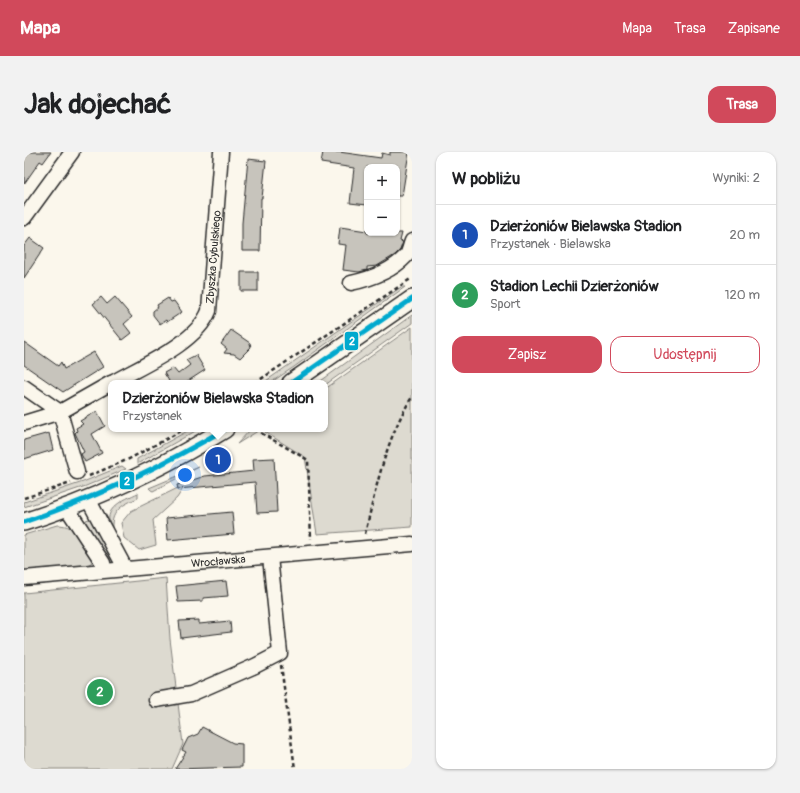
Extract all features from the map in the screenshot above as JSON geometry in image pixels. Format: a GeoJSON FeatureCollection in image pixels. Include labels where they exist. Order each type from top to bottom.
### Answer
{"type":"FeatureCollection","features":[{"type":"Feature","properties":{"kind":"main road"},"geometry":{"type":"LineString","coordinates":[[295,380],[412,299]]}},
{"type":"Feature","properties":{"kind":"main road"},"geometry":{"type":"LineString","coordinates":[[24,522],[67,508],[88,499],[184,453],[220,432]]}},
{"type":"Feature","properties":{"kind":"street"},"geometry":{"type":"LineString","coordinates":[[24,218],[72,152]]}},
{"type":"Feature","properties":{"kind":"street","name":"Zbyszka Cybulskiego"},"geometry":{"type":"LineString","coordinates":[[116,380],[184,342],[205,322],[209,311],[221,152]]}},
{"type":"Feature","properties":{"kind":"street"},"geometry":{"type":"LineString","coordinates":[[351,283],[370,279],[388,270],[407,256],[412,242]]}},
{"type":"Feature","properties":{"kind":"street","name":"Zbyszka Cybulskiego"},"geometry":{"type":"LineString","coordinates":[[24,423],[60,412],[108,385]]}},
{"type":"Feature","properties":{"kind":"street"},"geometry":{"type":"LineString","coordinates":[[24,387],[60,412],[80,477]]}},
{"type":"Feature","properties":{"kind":"street"},"geometry":{"type":"LineString","coordinates":[[88,499],[125,568]]}},
{"type":"Feature","properties":{"kind":"street"},"geometry":{"type":"LineString","coordinates":[[67,508],[103,563],[104,570]]}},
{"type":"Feature","properties":{"kind":"street","name":"Wrocławska"},"geometry":{"type":"LineString","coordinates":[[24,578],[412,544]]}},
{"type":"Feature","properties":{"kind":"street"},"geometry":{"type":"LineString","coordinates":[[156,700],[191,694],[255,666],[280,653],[270,557]]}},
{"type":"Feature","properties":{"kind":"path"},"geometry":{"type":"LineString","coordinates":[[259,380],[412,278]]}},
{"type":"Feature","properties":{"kind":"path"},"geometry":{"type":"LineString","coordinates":[[365,534],[377,484],[400,416],[412,397]]}},
{"type":"Feature","properties":{"kind":"path"},"geometry":{"type":"LineString","coordinates":[[24,498],[129,459],[178,432]]}},
{"type":"Feature","properties":{"kind":"path"},"geometry":{"type":"LineString","coordinates":[[261,433],[308,460],[311,539]]}},
{"type":"Feature","properties":{"kind":"path"},"geometry":{"type":"LineString","coordinates":[[280,653],[295,769]]}},
{"type":"Feature","properties":{"kind":"shaded area"},"geometry":{"type":"Polygon","coordinates":[[[401,287],[405,287],[294,367],[274,380],[267,380],[401,287]]]}},
{"type":"Feature","properties":{"kind":"shaded area"},"geometry":{"type":"Polygon","coordinates":[[[412,315],[412,323],[328,383],[328,380],[322,380],[412,315]]]}},
{"type":"Feature","properties":{"kind":"shaded area"},"geometry":{"type":"Polygon","coordinates":[[[412,327],[412,527],[317,534],[305,457],[265,432],[328,432],[328,387],[412,327]]]}},
{"type":"Feature","properties":{"kind":"shaded area"},"geometry":{"type":"Polygon","coordinates":[[[186,432],[194,432],[137,464],[137,459],[186,432]]]}},
{"type":"Feature","properties":{"kind":"shaded area"},"geometry":{"type":"Polygon","coordinates":[[[248,432],[256,432],[237,444],[248,432]]]}},
{"type":"Feature","properties":{"kind":"shaded area"},"geometry":{"type":"Polygon","coordinates":[[[122,466],[126,469],[86,486],[24,507],[24,502],[83,482],[122,466]]]}},
{"type":"Feature","properties":{"kind":"shaded area"},"geometry":{"type":"Polygon","coordinates":[[[199,467],[153,491],[149,488],[199,467]]]}},
{"type":"Feature","properties":{"kind":"shaded area"},"geometry":{"type":"Polygon","coordinates":[[[186,484],[177,498],[153,520],[156,545],[139,550],[124,538],[121,523],[131,511],[186,484]]]}},
{"type":"Feature","properties":{"kind":"shaded area"},"geometry":{"type":"Polygon","coordinates":[[[138,493],[138,498],[123,505],[116,512],[112,522],[112,528],[109,521],[109,515],[112,510],[127,498],[138,493]]]}},
{"type":"Feature","properties":{"kind":"shaded area"},"geometry":{"type":"Polygon","coordinates":[[[92,518],[95,520],[108,550],[107,554],[105,554],[86,526],[86,520],[92,518]]]}},
{"type":"Feature","properties":{"kind":"shaded area"},"geometry":{"type":"Polygon","coordinates":[[[57,525],[71,528],[75,531],[80,536],[94,559],[91,563],[85,566],[24,572],[24,535],[57,525]]]}},
{"type":"Feature","properties":{"kind":"shaded area"},"geometry":{"type":"Polygon","coordinates":[[[166,578],[170,639],[183,744],[172,769],[24,769],[24,593],[166,578]]]}},
{"type":"Feature","properties":{"kind":"building"},"geometry":{"type":"Polygon","coordinates":[[[26,152],[51,152],[43,163],[40,161],[24,184],[24,159],[28,154],[26,152]]]}},
{"type":"Feature","properties":{"kind":"building"},"geometry":{"type":"Polygon","coordinates":[[[323,152],[339,152],[381,158],[382,153],[390,155],[390,152],[409,152],[402,196],[400,196],[400,164],[364,164],[364,205],[350,203],[354,168],[321,163],[323,152]]]}},
{"type":"Feature","properties":{"kind":"building"},"geometry":{"type":"Polygon","coordinates":[[[248,159],[266,161],[261,198],[260,251],[242,251],[242,223],[248,159]]]}},
{"type":"Feature","properties":{"kind":"building"},"geometry":{"type":"Polygon","coordinates":[[[340,227],[364,231],[364,236],[400,236],[400,233],[402,233],[400,241],[403,242],[400,250],[395,255],[377,266],[367,267],[367,270],[359,272],[343,270],[346,245],[338,244],[340,227]]]}},
{"type":"Feature","properties":{"kind":"building"},"geometry":{"type":"Polygon","coordinates":[[[30,238],[44,248],[24,278],[24,246],[30,238]]]}},
{"type":"Feature","properties":{"kind":"building"},"geometry":{"type":"Polygon","coordinates":[[[241,272],[258,272],[258,291],[241,291],[241,272]]]}},
{"type":"Feature","properties":{"kind":"building"},"geometry":{"type":"Polygon","coordinates":[[[101,297],[107,304],[115,297],[132,317],[124,324],[131,333],[122,340],[93,304],[101,297]]]}},
{"type":"Feature","properties":{"kind":"building"},"geometry":{"type":"Polygon","coordinates":[[[168,298],[171,302],[174,301],[182,312],[167,322],[166,320],[160,324],[153,315],[153,311],[158,307],[157,305],[168,298]]]}},
{"type":"Feature","properties":{"kind":"building"},"geometry":{"type":"Polygon","coordinates":[[[231,330],[250,343],[251,347],[240,358],[234,354],[224,353],[227,349],[221,344],[231,330]]]}},
{"type":"Feature","properties":{"kind":"building"},"geometry":{"type":"Polygon","coordinates":[[[24,342],[58,366],[61,362],[64,369],[94,352],[103,367],[63,392],[24,365],[24,342]]]}},
{"type":"Feature","properties":{"kind":"building"},"geometry":{"type":"Polygon","coordinates":[[[196,355],[205,370],[190,380],[168,380],[164,373],[173,368],[178,374],[190,365],[186,360],[196,355]]]}},
{"type":"Feature","properties":{"kind":"building"},"geometry":{"type":"Polygon","coordinates":[[[97,411],[105,426],[92,434],[102,453],[85,462],[81,454],[84,452],[75,433],[77,431],[76,428],[83,424],[80,421],[97,411]]]}},
{"type":"Feature","properties":{"kind":"building"},"geometry":{"type":"Polygon","coordinates":[[[49,433],[53,450],[24,459],[24,440],[49,433]]]}},
{"type":"Feature","properties":{"kind":"building"},"geometry":{"type":"Polygon","coordinates":[[[274,458],[277,512],[257,513],[255,482],[178,489],[177,485],[205,476],[254,471],[253,459],[274,458]]]}},
{"type":"Feature","properties":{"kind":"building"},"geometry":{"type":"Polygon","coordinates":[[[232,512],[234,534],[168,540],[166,518],[232,512]]]}},
{"type":"Feature","properties":{"kind":"building"},"geometry":{"type":"Polygon","coordinates":[[[226,581],[228,596],[203,598],[203,601],[178,602],[176,586],[226,581]]]}},
{"type":"Feature","properties":{"kind":"building"},"geometry":{"type":"Polygon","coordinates":[[[199,620],[199,624],[230,621],[231,632],[181,638],[179,621],[199,620]]]}},
{"type":"Feature","properties":{"kind":"building"},"geometry":{"type":"Polygon","coordinates":[[[202,727],[233,743],[242,744],[242,767],[175,769],[186,752],[182,750],[188,738],[198,734],[202,727]]]}},
{"type":"Feature","properties":{"kind":"transit line","name":"2"},"geometry":{"type":"LineString","coordinates":[[295,380],[412,299]]}},
{"type":"Feature","properties":{"kind":"transit line","name":"2"},"geometry":{"type":"LineString","coordinates":[[24,522],[76,503],[127,481],[177,456],[220,432]]}},
{"type":"Feature","properties":{"kind":"place","name":"Dzierżoniów Bielawska Stadion"},"geometry":{"type":"Point","coordinates":[218,460]}},
{"type":"Feature","properties":{"kind":"place","name":"Stadion Lechii Dzierżoniów"},"geometry":{"type":"Point","coordinates":[100,692]}}]}
